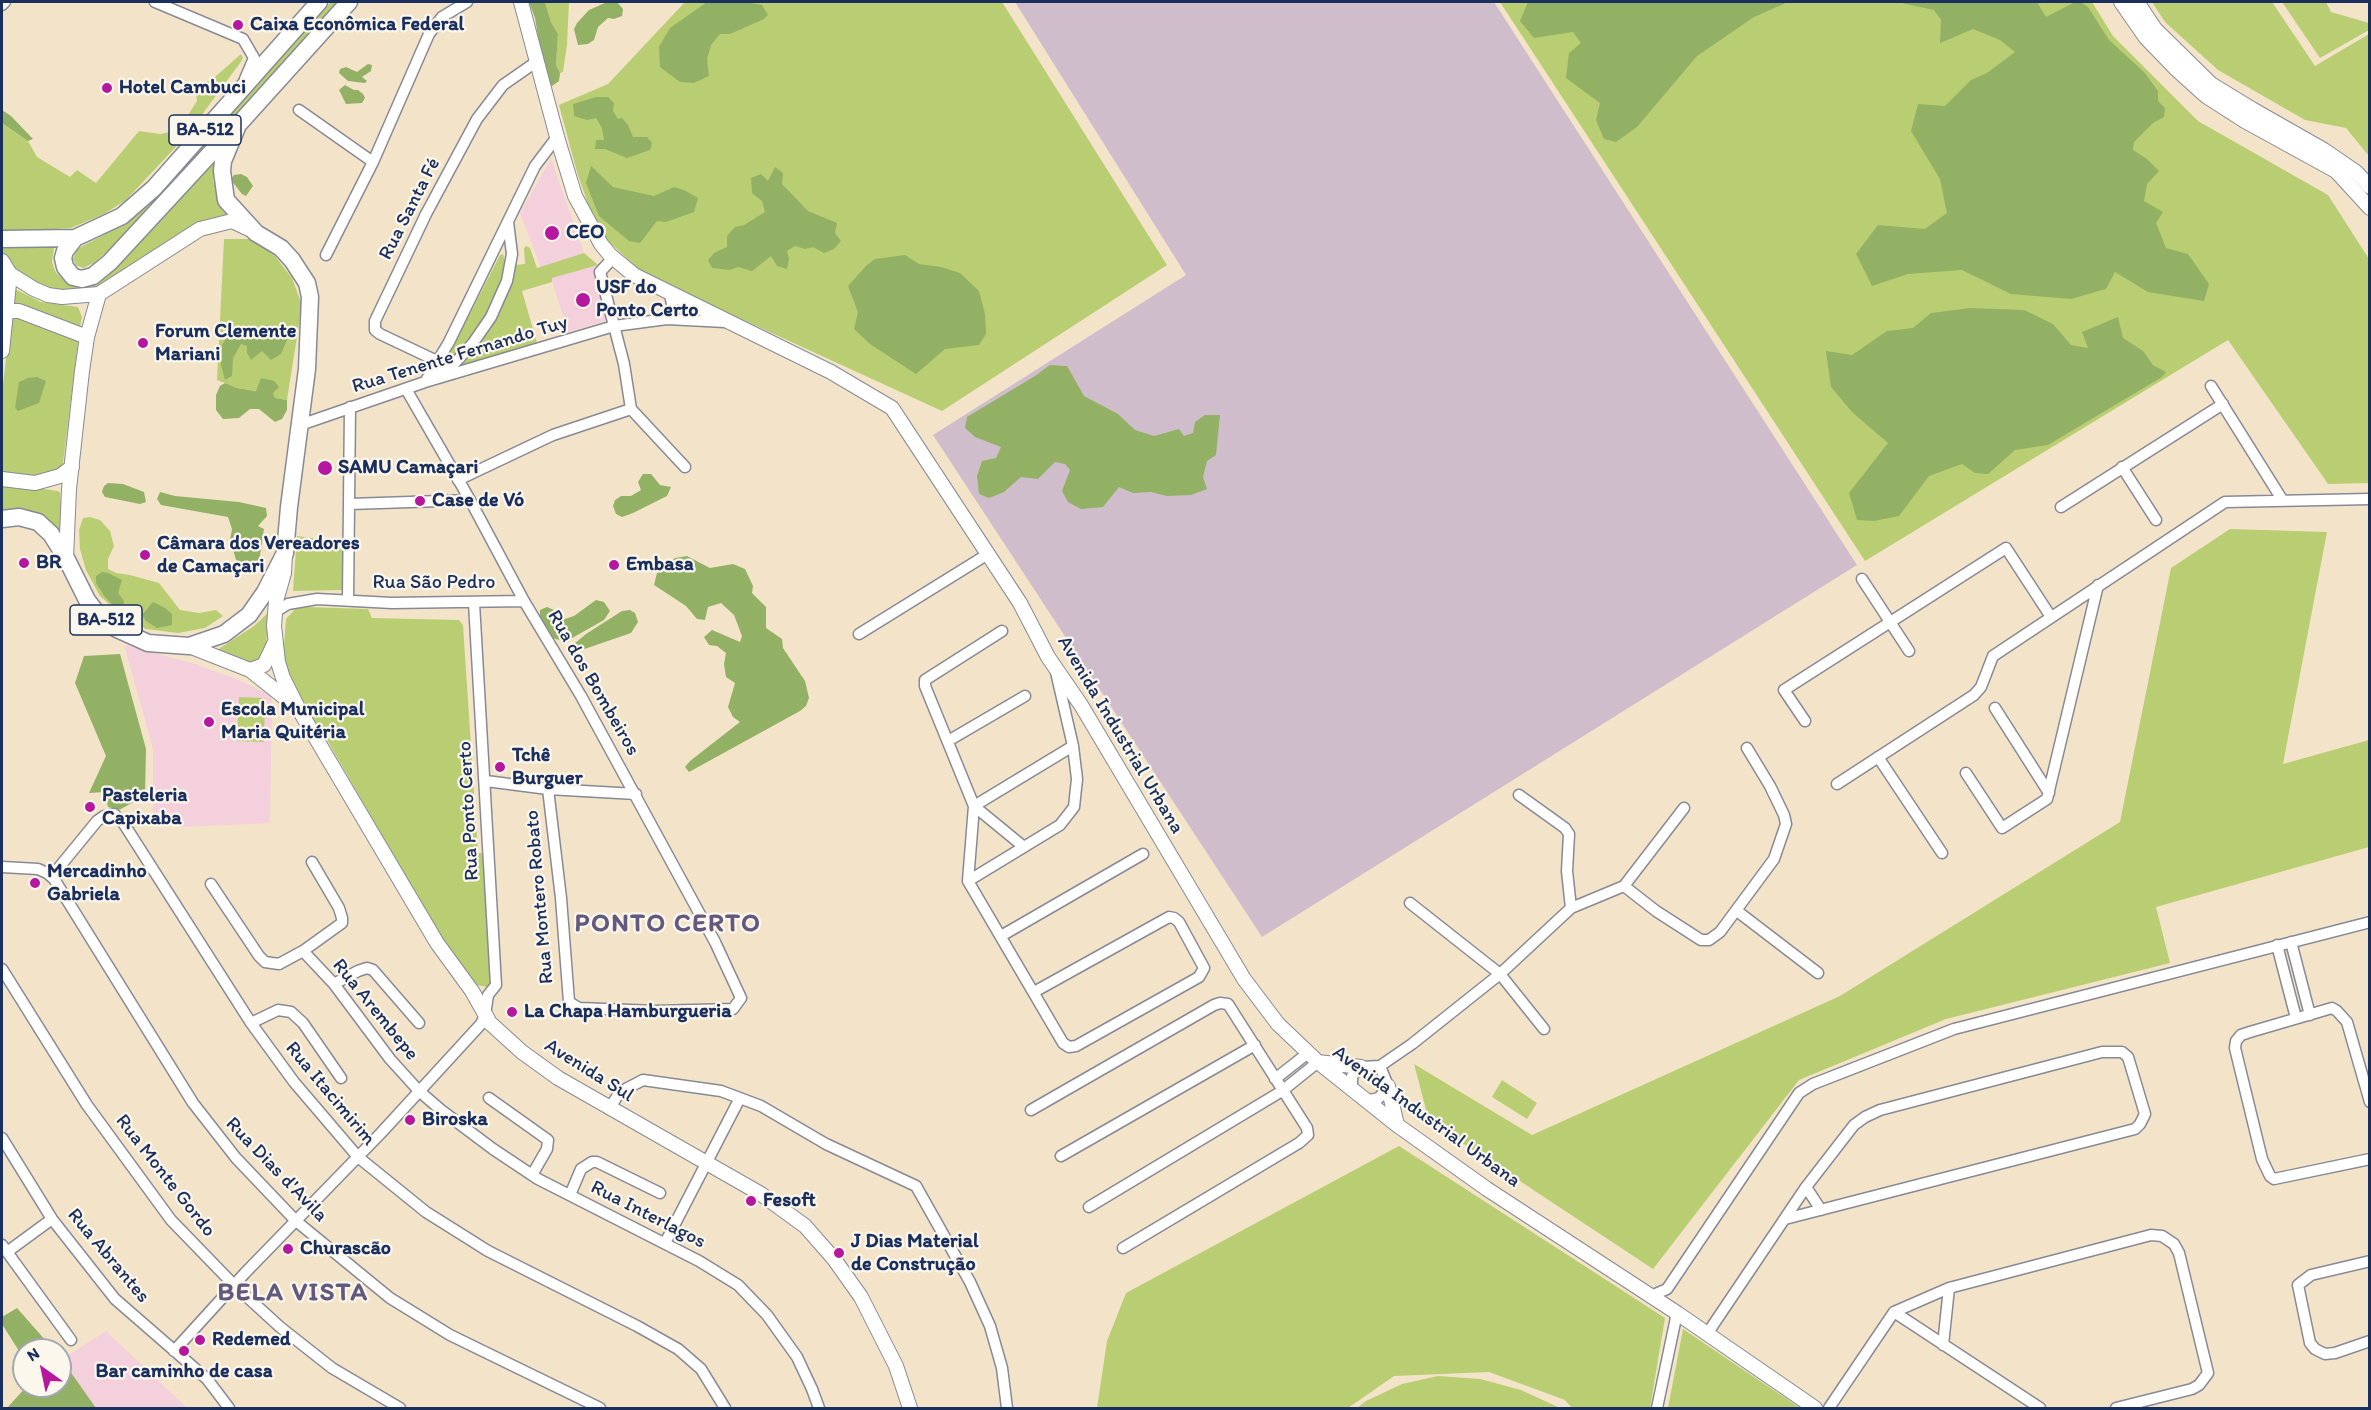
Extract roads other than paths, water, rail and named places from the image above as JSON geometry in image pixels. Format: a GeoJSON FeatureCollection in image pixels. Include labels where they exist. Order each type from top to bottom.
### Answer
{"type":"FeatureCollection","features":[{"type":"Feature","properties":{"kind":"main road"},"geometry":{"type":"LineString","coordinates":[[260,67],[275,44],[312,2]]}},
{"type":"Feature","properties":{"kind":"main road","name":"BA-512"},"geometry":{"type":"LineString","coordinates":[[2,239],[75,238],[122,216],[143,199],[319,2]]}},
{"type":"Feature","properties":{"kind":"main road","name":"BA-512"},"geometry":{"type":"LineString","coordinates":[[2,519],[19,517],[38,522],[51,534],[87,600],[117,629],[148,643],[189,646],[224,634],[249,615],[265,592],[285,553],[308,369],[310,297],[307,283],[292,260],[281,248],[256,232],[226,200],[223,161],[238,125],[349,2]]}},
{"type":"Feature","properties":{"kind":"main road"},"geometry":{"type":"LineString","coordinates":[[75,238],[65,251],[63,258],[65,267],[73,277],[82,279],[93,276],[110,262],[227,133],[238,125]]}},
{"type":"Feature","properties":{"kind":"street"},"geometry":{"type":"LineString","coordinates":[[155,2],[243,39],[254,58],[240,92]]}},
{"type":"Feature","properties":{"kind":"street"},"geometry":{"type":"LineString","coordinates":[[326,255],[373,162],[435,25],[451,10],[467,2]]}},
{"type":"Feature","properties":{"kind":"street","name":"Avenida Industrial Urbana"},"geometry":{"type":"LineString","coordinates":[[521,2],[575,196],[592,231],[613,258],[634,275],[831,372],[892,408],[1020,603],[1055,667],[1076,698],[1244,979],[1278,1024],[1313,1057],[1396,1125],[1487,1189],[1651,1296],[1815,1408]]}},
{"type":"Feature","properties":{"kind":"street"},"geometry":{"type":"LineString","coordinates":[[2121,2],[2146,38],[2206,96],[2245,121],[2323,163],[2342,177],[2370,208]]}},
{"type":"Feature","properties":{"kind":"street"},"geometry":{"type":"LineString","coordinates":[[2137,2],[2155,28],[2211,84],[2324,150],[2356,172],[2370,187]]}},
{"type":"Feature","properties":{"kind":"street","name":"Rua Santa Fé"},"geometry":{"type":"LineString","coordinates":[[436,361],[380,334],[375,330],[375,321],[426,214],[477,119],[502,85],[536,62]]}},
{"type":"Feature","properties":{"kind":"street"},"geometry":{"type":"LineString","coordinates":[[299,110],[373,162]]}},
{"type":"Feature","properties":{"kind":"street"},"geometry":{"type":"LineString","coordinates":[[425,382],[449,342],[535,166],[557,137]]}},
{"type":"Feature","properties":{"kind":"street"},"geometry":{"type":"LineString","coordinates":[[2,261],[10,274],[48,295],[62,297],[99,294],[200,229],[232,221],[256,232]]}},
{"type":"Feature","properties":{"kind":"street"},"geometry":{"type":"LineString","coordinates":[[425,382],[453,364],[473,343],[491,317],[507,281],[512,254],[508,222]]}},
{"type":"Feature","properties":{"kind":"street"},"geometry":{"type":"LineString","coordinates":[[613,258],[600,272],[624,364],[631,409],[685,467]]}},
{"type":"Feature","properties":{"kind":"street"},"geometry":{"type":"LineString","coordinates":[[2,351],[10,274]]}},
{"type":"Feature","properties":{"kind":"street"},"geometry":{"type":"LineString","coordinates":[[66,558],[69,489],[87,337],[99,294]]}},
{"type":"Feature","properties":{"kind":"street"},"geometry":{"type":"LineString","coordinates":[[667,319],[673,309],[670,294]]}},
{"type":"Feature","properties":{"kind":"street"},"geometry":{"type":"LineString","coordinates":[[7,311],[19,311],[87,337]]}},
{"type":"Feature","properties":{"kind":"street","name":"Rua Tenente Fernando Tuy"},"geometry":{"type":"LineString","coordinates":[[300,425],[425,382],[614,326],[667,319],[732,323]]}},
{"type":"Feature","properties":{"kind":"street"},"geometry":{"type":"LineString","coordinates":[[2211,386],[2283,501]]}},
{"type":"Feature","properties":{"kind":"street","name":"Rua dos Bombeiros"},"geometry":{"type":"LineString","coordinates":[[406,389],[470,500],[524,601],[636,794],[715,942],[741,998]]}},
{"type":"Feature","properties":{"kind":"street"},"geometry":{"type":"LineString","coordinates":[[2061,507],[2223,404]]}},
{"type":"Feature","properties":{"kind":"street"},"geometry":{"type":"LineString","coordinates":[[348,599],[350,407]]}},
{"type":"Feature","properties":{"kind":"street"},"geometry":{"type":"LineString","coordinates":[[458,480],[553,435],[631,409]]}},
{"type":"Feature","properties":{"kind":"street"},"geometry":{"type":"LineString","coordinates":[[35,483],[60,476],[72,467]]}},
{"type":"Feature","properties":{"kind":"street"},"geometry":{"type":"LineString","coordinates":[[2122,467],[2156,520]]}},
{"type":"Feature","properties":{"kind":"street"},"geometry":{"type":"LineString","coordinates":[[2,479],[69,489]]}},
{"type":"Feature","properties":{"kind":"street"},"geometry":{"type":"LineString","coordinates":[[350,504],[470,500]]}},
{"type":"Feature","properties":{"kind":"street"},"geometry":{"type":"LineString","coordinates":[[1837,784],[1974,695],[1981,687],[1994,656],[2225,502],[2370,500]]}},
{"type":"Feature","properties":{"kind":"street"},"geometry":{"type":"LineString","coordinates":[[1805,721],[1784,690],[2006,548],[2051,617]]}},
{"type":"Feature","properties":{"kind":"street","name":"Avenida Sul"},"geometry":{"type":"LineString","coordinates":[[285,553],[284,573],[275,612],[276,640],[283,678],[298,708],[437,943],[472,991],[485,1015],[498,1032],[558,1078],[767,1198],[805,1226],[834,1259],[861,1297],[896,1365],[910,1408]]}},
{"type":"Feature","properties":{"kind":"street"},"geometry":{"type":"LineString","coordinates":[[859,634],[988,554]]}},
{"type":"Feature","properties":{"kind":"street"},"geometry":{"type":"LineString","coordinates":[[1862,579],[1909,651]]}},
{"type":"Feature","properties":{"kind":"street"},"geometry":{"type":"LineString","coordinates":[[1966,773],[2002,828],[2048,799],[2098,585]]}},
{"type":"Feature","properties":{"kind":"street","name":"Rua São Pedro"},"geometry":{"type":"LineString","coordinates":[[275,612],[299,600],[348,599],[392,603],[524,601]]}},
{"type":"Feature","properties":{"kind":"street","name":"Rua Ponto Certo"},"geometry":{"type":"LineString","coordinates":[[174,1351],[358,1157],[481,1024],[485,1015],[488,995],[496,985],[474,603]]}},
{"type":"Feature","properties":{"kind":"street"},"geometry":{"type":"LineString","coordinates":[[1002,631],[925,680],[925,686],[974,806],[968,881],[1063,1043],[1069,1047],[1076,1046],[1199,977],[1204,968],[1179,922],[1169,917],[1034,992]]}},
{"type":"Feature","properties":{"kind":"street"},"geometry":{"type":"LineString","coordinates":[[250,670],[264,665],[271,655],[276,640]]}},
{"type":"Feature","properties":{"kind":"street","name":"Avenida Sul"},"geometry":{"type":"LineString","coordinates":[[189,646],[250,670],[298,708]]}},
{"type":"Feature","properties":{"kind":"street"},"geometry":{"type":"LineString","coordinates":[[968,881],[1059,825],[1074,807],[1077,779],[1073,746],[1055,667]]}},
{"type":"Feature","properties":{"kind":"street"},"geometry":{"type":"LineString","coordinates":[[948,741],[1025,696]]}},
{"type":"Feature","properties":{"kind":"street"},"geometry":{"type":"LineString","coordinates":[[1064,711],[1068,702],[1076,698]]}},
{"type":"Feature","properties":{"kind":"street"},"geometry":{"type":"LineString","coordinates":[[1995,708],[2049,793]]}},
{"type":"Feature","properties":{"kind":"street"},"geometry":{"type":"LineString","coordinates":[[974,806],[1073,746]]}},
{"type":"Feature","properties":{"kind":"street"},"geometry":{"type":"LineString","coordinates":[[1624,886],[1656,911],[1701,940],[1715,937],[1737,911],[1774,859],[1786,825],[1784,815],[1770,786],[1747,748]]}},
{"type":"Feature","properties":{"kind":"street"},"geometry":{"type":"LineString","coordinates":[[1878,758],[1942,853]]}},
{"type":"Feature","properties":{"kind":"street"},"geometry":{"type":"LineString","coordinates":[[486,781],[548,789],[636,794]]}},
{"type":"Feature","properties":{"kind":"street","name":"Rua Montero Robato"},"geometry":{"type":"LineString","coordinates":[[548,789],[561,898],[569,1002],[579,1008],[726,1011],[733,1009],[741,998]]}},
{"type":"Feature","properties":{"kind":"street"},"geometry":{"type":"LineString","coordinates":[[1519,795],[1565,828],[1569,834],[1567,871],[1571,908]]}},
{"type":"Feature","properties":{"kind":"street"},"geometry":{"type":"LineString","coordinates":[[974,806],[1024,847]]}},
{"type":"Feature","properties":{"kind":"street"},"geometry":{"type":"LineString","coordinates":[[1275,1079],[1313,1057],[1361,1067],[1380,1066],[1412,1044],[1500,974],[1571,908],[1624,886],[1684,807]]}},
{"type":"Feature","properties":{"kind":"street","name":"Rua Itacimirim"},"geometry":{"type":"LineString","coordinates":[[52,876],[97,821],[114,814],[124,824],[250,1023],[294,1082],[358,1157],[426,1212],[488,1251],[678,1349],[701,1369],[725,1408]]}},
{"type":"Feature","properties":{"kind":"street"},"geometry":{"type":"LineString","coordinates":[[1001,936],[1143,854]]}},
{"type":"Feature","properties":{"kind":"street"},"geometry":{"type":"LineString","coordinates":[[211,884],[265,962],[279,964],[303,951],[342,923],[342,918],[312,862]]}},
{"type":"Feature","properties":{"kind":"street"},"geometry":{"type":"LineString","coordinates":[[2,867],[38,869],[52,876]]}},
{"type":"Feature","properties":{"kind":"street","name":"Rua Dias d'Avila"},"geometry":{"type":"LineString","coordinates":[[52,876],[193,1103],[236,1158],[296,1221],[390,1298],[450,1335],[600,1408]]}},
{"type":"Feature","properties":{"kind":"street"},"geometry":{"type":"LineString","coordinates":[[1410,903],[1500,974],[1544,1029]]}},
{"type":"Feature","properties":{"kind":"street"},"geometry":{"type":"LineString","coordinates":[[1737,911],[1818,973]]}},
{"type":"Feature","properties":{"kind":"street"},"geometry":{"type":"LineString","coordinates":[[1651,1296],[1667,1289],[1799,1093],[1813,1084],[1954,1029],[2370,922]]}},
{"type":"Feature","properties":{"kind":"street"},"geometry":{"type":"LineString","coordinates":[[2291,942],[2310,1015]]}},
{"type":"Feature","properties":{"kind":"street"},"geometry":{"type":"LineString","coordinates":[[2277,945],[2296,1018]]}},
{"type":"Feature","properties":{"kind":"street","name":"Rua Arembepe"},"geometry":{"type":"LineString","coordinates":[[303,951],[334,984],[390,1059],[419,1091]]}},
{"type":"Feature","properties":{"kind":"street"},"geometry":{"type":"LineString","coordinates":[[334,984],[358,971],[367,968],[373,970],[419,1023]]}},
{"type":"Feature","properties":{"kind":"street","name":"Rua Monte Gordo"},"geometry":{"type":"LineString","coordinates":[[2,969],[87,1105],[171,1220],[234,1286],[280,1327],[332,1368],[400,1408]]}},
{"type":"Feature","properties":{"kind":"street"},"geometry":{"type":"LineString","coordinates":[[1031,1110],[1220,1003],[1228,1004],[1309,1132],[1305,1139],[1123,1248]]}},
{"type":"Feature","properties":{"kind":"street"},"geometry":{"type":"LineString","coordinates":[[2370,1102],[2343,1016],[2332,1008],[2241,1035],[2236,1041],[2235,1048],[2265,1170],[2274,1179],[2370,1159]]}},
{"type":"Feature","properties":{"kind":"street"},"geometry":{"type":"LineString","coordinates":[[250,1023],[278,1010],[291,1012],[303,1023],[341,1078]]}},
{"type":"Feature","properties":{"kind":"street"},"geometry":{"type":"LineString","coordinates":[[1061,1156],[1255,1045]]}},
{"type":"Feature","properties":{"kind":"street"},"geometry":{"type":"LineString","coordinates":[[1707,1334],[1806,1187],[1854,1125],[1865,1117],[1880,1110],[2102,1052],[2122,1053],[2128,1057],[2145,1114],[2140,1124],[2134,1129],[1785,1219]]}},
{"type":"Feature","properties":{"kind":"street"},"geometry":{"type":"LineString","coordinates":[[1089,1207],[1282,1091],[1313,1057]]}},
{"type":"Feature","properties":{"kind":"street"},"geometry":{"type":"LineString","coordinates":[[1380,1066],[1388,1086],[1396,1125]]}},
{"type":"Feature","properties":{"kind":"street"},"geometry":{"type":"LineString","coordinates":[[1352,1090],[1352,1076],[1361,1067]]}},
{"type":"Feature","properties":{"kind":"street"},"geometry":{"type":"LineString","coordinates":[[609,1109],[620,1092],[643,1080],[691,1085],[761,1106],[826,1144],[869,1165],[909,1180],[921,1191],[932,1216],[970,1282],[990,1326],[1002,1368],[1007,1408]]}},
{"type":"Feature","properties":{"kind":"street"},"geometry":{"type":"LineString","coordinates":[[1365,1101],[1379,1098],[1388,1086]]}},
{"type":"Feature","properties":{"kind":"street","name":"Rua Interlagos"},"geometry":{"type":"LineString","coordinates":[[419,1091],[493,1149],[532,1174],[666,1243],[738,1285],[767,1315],[797,1357],[819,1408]]}},
{"type":"Feature","properties":{"kind":"street"},"geometry":{"type":"LineString","coordinates":[[489,1098],[548,1140],[547,1149],[532,1174]]}},
{"type":"Feature","properties":{"kind":"street"},"geometry":{"type":"LineString","coordinates":[[666,1243],[740,1098]]}},
{"type":"Feature","properties":{"kind":"street","name":"Rua Abrantes"},"geometry":{"type":"LineString","coordinates":[[2,1138],[52,1219],[115,1299],[207,1379],[229,1408]]}},
{"type":"Feature","properties":{"kind":"street"},"geometry":{"type":"LineString","coordinates":[[570,1195],[581,1168],[592,1162],[597,1162],[660,1194]]}},
{"type":"Feature","properties":{"kind":"street"},"geometry":{"type":"LineString","coordinates":[[1806,1187],[1821,1210]]}},
{"type":"Feature","properties":{"kind":"street"},"geometry":{"type":"LineString","coordinates":[[52,1219],[4,1249],[70,1338]]}},
{"type":"Feature","properties":{"kind":"street"},"geometry":{"type":"LineString","coordinates":[[1829,1408],[1894,1312],[1949,1288],[2151,1235],[2162,1236],[2170,1240],[2179,1253],[2208,1373],[2199,1385],[2192,1389],[2116,1408]]}},
{"type":"Feature","properties":{"kind":"street"},"geometry":{"type":"LineString","coordinates":[[2370,1261],[2311,1275],[2298,1285],[2310,1343],[2315,1349],[2325,1354],[2335,1353],[2370,1341]]}},
{"type":"Feature","properties":{"kind":"street"},"geometry":{"type":"LineString","coordinates":[[1943,1345],[1949,1288]]}},
{"type":"Feature","properties":{"kind":"street"},"geometry":{"type":"LineString","coordinates":[[1657,1408],[1673,1311],[1667,1289]]}},
{"type":"Feature","properties":{"kind":"street"},"geometry":{"type":"LineString","coordinates":[[1894,1312],[2040,1408]]}},
{"type":"Feature","properties":{"kind":"place","name":"Caixa Econômica Federal"},"geometry":{"type":"Point","coordinates":[238,25]}},
{"type":"Feature","properties":{"kind":"place","name":"Hotel Cambuci"},"geometry":{"type":"Point","coordinates":[107,88]}},
{"type":"Feature","properties":{"kind":"place","name":"CEO"},"geometry":{"type":"Point","coordinates":[552,233]}},
{"type":"Feature","properties":{"kind":"place","name":"USF do Ponto Certo"},"geometry":{"type":"Point","coordinates":[583,300]}},
{"type":"Feature","properties":{"kind":"place","name":"Forum Clemente Mariani"},"geometry":{"type":"Point","coordinates":[143,343]}},
{"type":"Feature","properties":{"kind":"place","name":"SAMU Camaçari"},"geometry":{"type":"Point","coordinates":[325,468]}},
{"type":"Feature","properties":{"kind":"place","name":"Case de Vó"},"geometry":{"type":"Point","coordinates":[420,501]}},
{"type":"Feature","properties":{"kind":"place","name":"Câmara dos Vereadores de Camaçari"},"geometry":{"type":"Point","coordinates":[145,555]}},
{"type":"Feature","properties":{"kind":"place","name":"BR"},"geometry":{"type":"Point","coordinates":[24,563]}},
{"type":"Feature","properties":{"kind":"place","name":"Embasa"},"geometry":{"type":"Point","coordinates":[614,565]}},
{"type":"Feature","properties":{"kind":"place","name":"Escola Municipal Maria Quitéria"},"geometry":{"type":"Point","coordinates":[209,722]}},
{"type":"Feature","properties":{"kind":"place","name":"Tchê Burguer"},"geometry":{"type":"Point","coordinates":[500,767]}},
{"type":"Feature","properties":{"kind":"place","name":"Pasteleria Capixaba"},"geometry":{"type":"Point","coordinates":[90,807]}},
{"type":"Feature","properties":{"kind":"place","name":"Mercadinho Gabriela"},"geometry":{"type":"Point","coordinates":[35,883]}},
{"type":"Feature","properties":{"kind":"place","name":"La Chapa Hamburgueria"},"geometry":{"type":"Point","coordinates":[512,1012]}},
{"type":"Feature","properties":{"kind":"place","name":"Biroska"},"geometry":{"type":"Point","coordinates":[410,1120]}},
{"type":"Feature","properties":{"kind":"place","name":"Fesoft"},"geometry":{"type":"Point","coordinates":[751,1201]}},
{"type":"Feature","properties":{"kind":"place","name":"Churascão"},"geometry":{"type":"Point","coordinates":[288,1249]}},
{"type":"Feature","properties":{"kind":"place","name":"J Dias Material de Construção"},"geometry":{"type":"Point","coordinates":[839,1253]}},
{"type":"Feature","properties":{"kind":"place","name":"Redemed"},"geometry":{"type":"Point","coordinates":[200,1340]}},
{"type":"Feature","properties":{"kind":"place","name":"Bar caminho de casa"},"geometry":{"type":"Point","coordinates":[184,1351]}},
{"type":"Feature","properties":{"kind":"district","name":"PONTO CERTO"},"geometry":{"type":"Point","coordinates":[668,924]}},
{"type":"Feature","properties":{"kind":"district","name":"BELA VISTA"},"geometry":{"type":"Point","coordinates":[293,1293]}}]}
